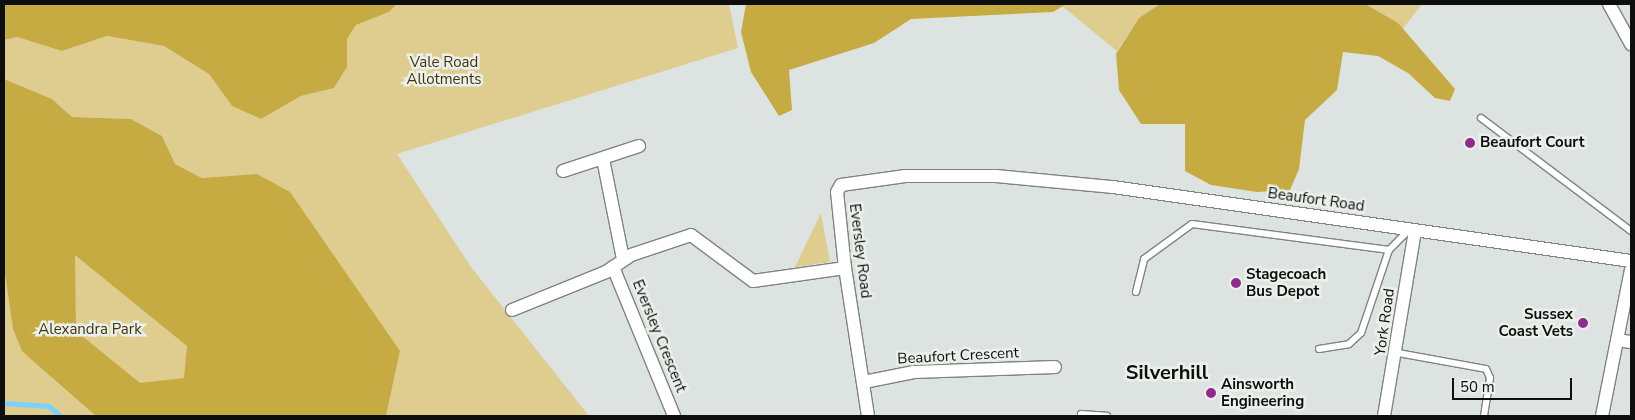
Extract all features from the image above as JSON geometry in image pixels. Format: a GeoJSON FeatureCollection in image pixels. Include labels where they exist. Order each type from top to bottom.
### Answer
{"type":"FeatureCollection","features":[{"type":"Feature","properties":{"kind":"street"},"geometry":{"type":"LineString","coordinates":[[1610,4],[1631,44]]}},
{"type":"Feature","properties":{"kind":"street"},"geometry":{"type":"LineString","coordinates":[[563,171],[638,146]]}},
{"type":"Feature","properties":{"kind":"street"},"geometry":{"type":"LineString","coordinates":[[603,159],[618,263]]}},
{"type":"Feature","properties":{"kind":"street","name":"Eversley Road"},"geometry":{"type":"LineString","coordinates":[[868,416],[845,268],[837,192],[842,185],[905,176],[996,176]]}},
{"type":"Feature","properties":{"kind":"street","name":"Beaufort Road"},"geometry":{"type":"LineString","coordinates":[[996,176],[1113,187],[1631,261]]}},
{"type":"Feature","properties":{"kind":"street","name":"York Road"},"geometry":{"type":"LineString","coordinates":[[1384,416],[1398,353],[1412,231]]}},
{"type":"Feature","properties":{"kind":"street","name":"Eversley Crescent"},"geometry":{"type":"LineString","coordinates":[[512,310],[618,263],[691,235],[753,281],[845,268]]}},
{"type":"Feature","properties":{"kind":"street","name":"Eversley Crescent"},"geometry":{"type":"LineString","coordinates":[[618,263],[674,416]]}},
{"type":"Feature","properties":{"kind":"street"},"geometry":{"type":"LineString","coordinates":[[1602,416],[1631,270]]}},
{"type":"Feature","properties":{"kind":"street"},"geometry":{"type":"LineString","coordinates":[[1618,340],[1631,342]]}},
{"type":"Feature","properties":{"kind":"street","name":"Beaufort Crescent"},"geometry":{"type":"LineString","coordinates":[[864,382],[914,372],[1055,367]]}},
{"type":"Feature","properties":{"kind":"lane"},"geometry":{"type":"LineString","coordinates":[[1482,118],[1631,231]]}},
{"type":"Feature","properties":{"kind":"lane"},"geometry":{"type":"LineString","coordinates":[[1136,292],[1144,259],[1192,224],[1388,250]]}},
{"type":"Feature","properties":{"kind":"lane"},"geometry":{"type":"LineString","coordinates":[[1319,349],[1350,344],[1361,332],[1388,250],[1412,231]]}},
{"type":"Feature","properties":{"kind":"lane"},"geometry":{"type":"LineString","coordinates":[[1398,353],[1486,369],[1490,378],[1484,416]]}},
{"type":"Feature","properties":{"kind":"lane"},"geometry":{"type":"LineString","coordinates":[[1081,414],[1107,416]]}},
{"type":"Feature","properties":{"kind":"green space","name":"Vale Road Allotments"},"geometry":{"type":"Polygon","coordinates":[[[397,4],[729,4],[738,48],[397,154],[471,267],[589,416],[386,416],[400,351],[257,174],[202,178],[175,164],[162,136],[131,119],[72,117],[52,99],[4,79],[4,40],[17,37],[62,51],[107,36],[164,46],[209,74],[232,106],[261,119],[301,96],[334,88],[347,67],[347,39],[356,25],[389,12],[397,4]]]}},
{"type":"Feature","properties":{"kind":"green space"},"geometry":{"type":"Polygon","coordinates":[[[1066,4],[1160,4],[1139,18],[1117,51],[1062,6],[1066,4]]]}},
{"type":"Feature","properties":{"kind":"green space"},"geometry":{"type":"Polygon","coordinates":[[[1218,4],[1422,4],[1392,43],[1218,4]]]}},
{"type":"Feature","properties":{"kind":"green space","name":"Alexandra Park"},"geometry":{"type":"Polygon","coordinates":[[[4,143],[269,416],[4,416],[4,143]]]}},
{"type":"Feature","properties":{"kind":"green space"},"geometry":{"type":"Polygon","coordinates":[[[821,213],[830,262],[795,267],[821,213]]]}},
{"type":"Feature","properties":{"kind":"shaded area"},"geometry":{"type":"Polygon","coordinates":[[[4,4],[397,4],[389,12],[356,25],[347,39],[347,67],[334,88],[301,96],[261,119],[232,106],[209,74],[164,46],[107,36],[62,51],[17,37],[4,40],[4,4]]]}},
{"type":"Feature","properties":{"kind":"shaded area"},"geometry":{"type":"Polygon","coordinates":[[[746,4],[1066,4],[1053,12],[911,19],[874,43],[789,70],[792,110],[779,116],[751,72],[741,32],[746,4]]]}},
{"type":"Feature","properties":{"kind":"shaded area"},"geometry":{"type":"Polygon","coordinates":[[[1160,4],[1365,4],[1398,23],[1455,89],[1450,101],[1435,98],[1408,73],[1378,56],[1343,52],[1337,90],[1305,120],[1299,169],[1290,190],[1257,192],[1211,185],[1185,171],[1185,124],[1141,124],[1119,90],[1116,54],[1139,18],[1160,4]]]}},
{"type":"Feature","properties":{"kind":"shaded area"},"geometry":{"type":"Polygon","coordinates":[[[4,79],[52,99],[72,117],[131,119],[162,136],[175,164],[202,178],[257,174],[290,192],[400,351],[386,416],[96,416],[22,351],[13,329],[4,266],[4,79]],[[75,255],[76,331],[140,383],[184,378],[187,346],[75,255]]]}},
{"type":"Feature","properties":{"kind":"waterway"},"geometry":{"type":"LineString","coordinates":[[4,403],[49,406],[60,416]]}},
{"type":"Feature","properties":{"kind":"place","name":"Beaufort Court"},"geometry":{"type":"Point","coordinates":[1470,143]}},
{"type":"Feature","properties":{"kind":"place","name":"Stagecoach Bus Depot"},"geometry":{"type":"Point","coordinates":[1236,283]}},
{"type":"Feature","properties":{"kind":"place","name":"Sussex Coast Vets"},"geometry":{"type":"Point","coordinates":[1583,323]}},
{"type":"Feature","properties":{"kind":"place","name":"Ainsworth Engineering"},"geometry":{"type":"Point","coordinates":[1211,393]}},
{"type":"Feature","properties":{"kind":"district","name":"Silverhill"},"geometry":{"type":"Point","coordinates":[1167,372]}}]}
